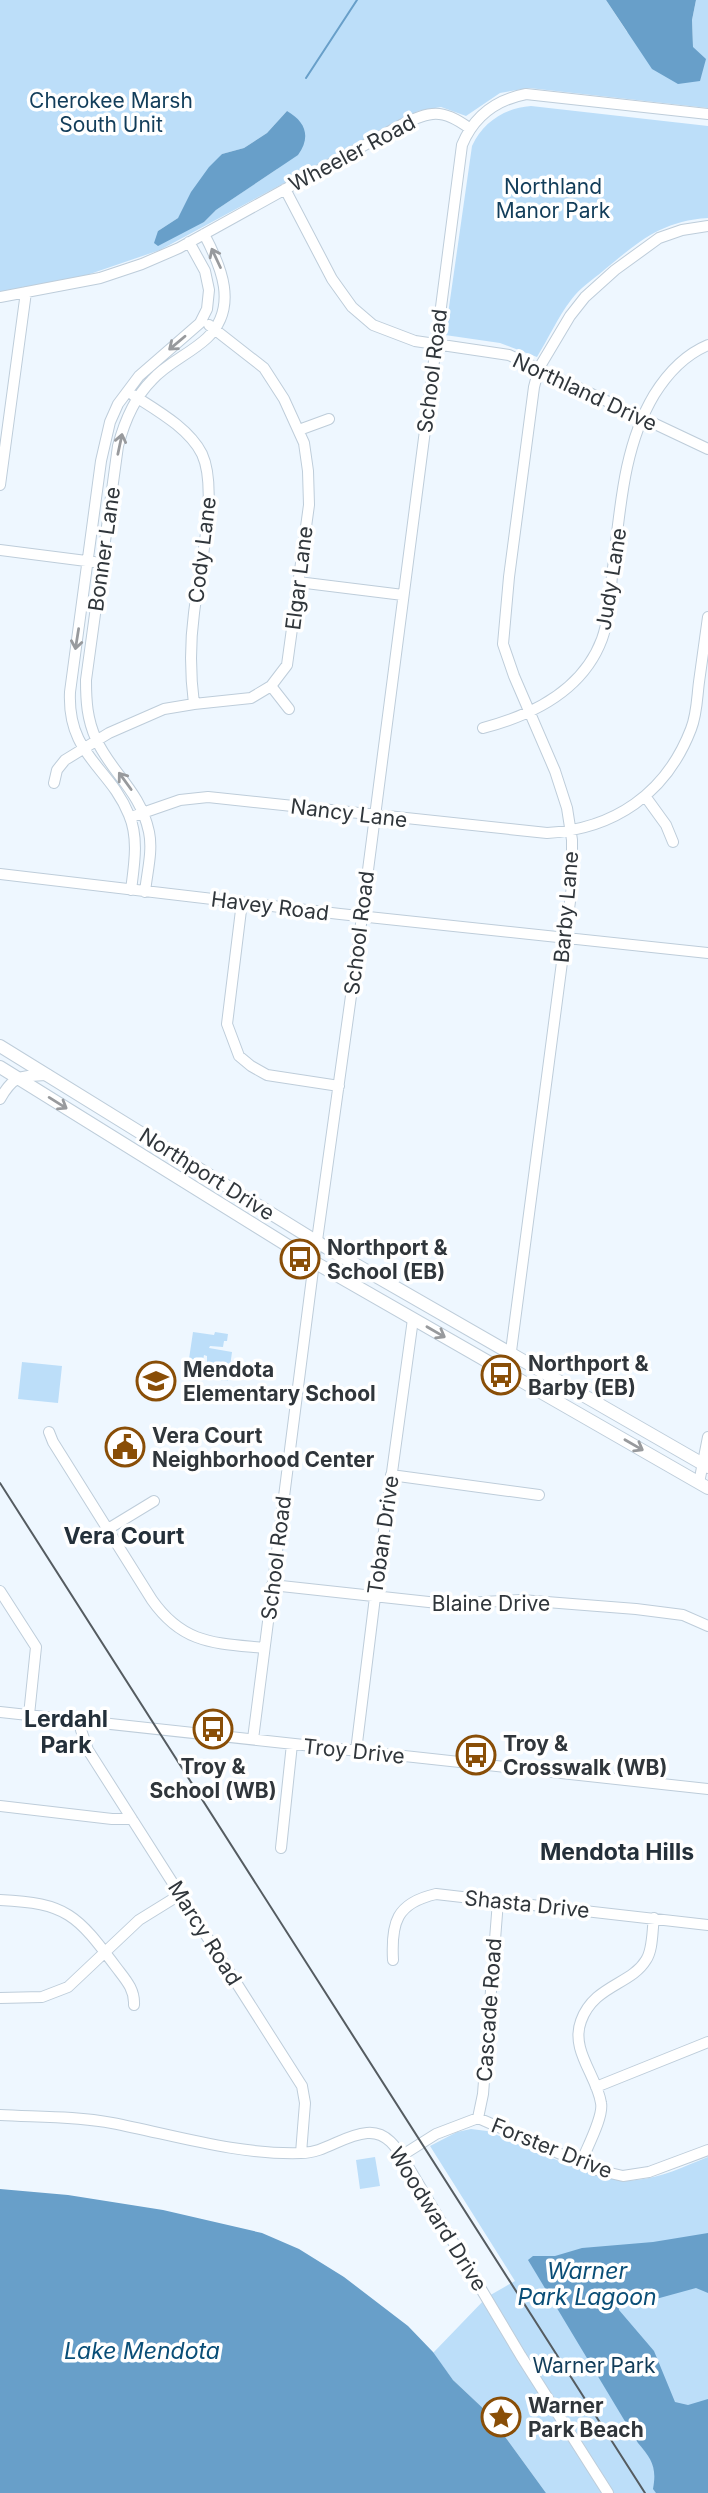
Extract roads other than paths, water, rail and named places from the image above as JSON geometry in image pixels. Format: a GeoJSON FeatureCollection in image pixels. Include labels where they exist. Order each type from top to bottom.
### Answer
{"type":"FeatureCollection","features":[{"type":"Feature","properties":{"kind":"main road","name":"Northport Drive"},"geometry":{"type":"LineString","coordinates":[[0,1046],[317,1242],[706,1466]]}},
{"type":"Feature","properties":{"kind":"main road","name":"Northport Drive"},"geometry":{"type":"LineString","coordinates":[[0,1067],[314,1262],[703,1486]]}},
{"type":"Feature","properties":{"kind":"street"},"geometry":{"type":"LineString","coordinates":[[470,128],[486,110],[498,102],[526,94],[708,114]]}},
{"type":"Feature","properties":{"kind":"street","name":"Wheeler Road"},"geometry":{"type":"LineString","coordinates":[[0,296],[118,273],[159,257],[427,114],[444,114],[470,128]]}},
{"type":"Feature","properties":{"kind":"street","name":"School Road"},"geometry":{"type":"LineString","coordinates":[[253,1740],[435,344],[462,145],[470,128]]}},
{"type":"Feature","properties":{"kind":"street","name":"Northland Drive"},"geometry":{"type":"LineString","coordinates":[[285,189],[332,279],[352,307],[365,319],[387,332],[415,341],[509,355],[708,449]]}},
{"type":"Feature","properties":{"kind":"street","name":"Barby Lane"},"geometry":{"type":"LineString","coordinates":[[508,1374],[572,886],[571,831],[561,786],[503,644],[531,401],[540,368],[570,316],[585,297],[615,270],[659,238],[682,230],[708,226]]}},
{"type":"Feature","properties":{"kind":"street","name":"Bonner Lane"},"geometry":{"type":"LineString","coordinates":[[145,892],[150,842],[143,813],[136,796],[96,740],[87,713],[86,681],[118,446],[128,414],[152,380],[207,338],[222,313],[225,286],[220,265],[204,234]]}},
{"type":"Feature","properties":{"kind":"street"},"geometry":{"type":"LineString","coordinates":[[189,242],[207,278],[208,299],[202,320]]}},
{"type":"Feature","properties":{"kind":"street"},"geometry":{"type":"LineString","coordinates":[[0,485],[26,292]]}},
{"type":"Feature","properties":{"kind":"street","name":"Bonner Lane"},"geometry":{"type":"LineString","coordinates":[[131,890],[135,859],[131,817],[117,793],[83,749],[75,731],[69,705],[73,665],[106,435],[118,404],[127,391],[154,361],[202,320]]}},
{"type":"Feature","properties":{"kind":"street","name":"Elgar Lane"},"geometry":{"type":"LineString","coordinates":[[202,320],[264,368],[284,399],[304,443],[309,492],[298,582],[286,665],[271,686]]}},
{"type":"Feature","properties":{"kind":"street","name":"Judy Lane"},"geometry":{"type":"LineString","coordinates":[[483,728],[530,711],[572,685],[587,667],[602,639],[609,610],[631,447],[642,418],[670,373],[693,353],[708,345]]}},
{"type":"Feature","properties":{"kind":"street","name":"Cody Lane"},"geometry":{"type":"LineString","coordinates":[[127,391],[191,439],[203,456],[209,479],[209,504],[191,647],[194,704]]}},
{"type":"Feature","properties":{"kind":"street"},"geometry":{"type":"LineString","coordinates":[[299,430],[329,419]]}},
{"type":"Feature","properties":{"kind":"street"},"geometry":{"type":"LineString","coordinates":[[0,550],[103,563]]}},
{"type":"Feature","properties":{"kind":"street"},"geometry":{"type":"LineString","coordinates":[[298,582],[403,595]]}},
{"type":"Feature","properties":{"kind":"street","name":"Nancy Lane"},"geometry":{"type":"LineString","coordinates":[[131,817],[180,800],[208,797],[547,834],[598,825],[618,816],[645,796],[661,780],[681,751],[692,728],[703,692],[708,617]]}},
{"type":"Feature","properties":{"kind":"street"},"geometry":{"type":"LineString","coordinates":[[54,783],[58,767],[96,740],[164,709],[242,700],[251,698],[271,686],[289,709]]}},
{"type":"Feature","properties":{"kind":"street"},"geometry":{"type":"LineString","coordinates":[[645,796],[666,825],[673,842]]}},
{"type":"Feature","properties":{"kind":"street","name":"Havey Road"},"geometry":{"type":"LineString","coordinates":[[0,874],[708,953]]}},
{"type":"Feature","properties":{"kind":"street"},"geometry":{"type":"LineString","coordinates":[[242,902],[227,1012],[227,1024],[236,1049],[251,1066],[267,1075],[339,1086]]}},
{"type":"Feature","properties":{"kind":"street"},"geometry":{"type":"LineString","coordinates":[[0,1099],[9,1084],[17,1078],[48,1075]]}},
{"type":"Feature","properties":{"kind":"street","name":"Toban Drive"},"geometry":{"type":"LineString","coordinates":[[356,1751],[413,1319]]}},
{"type":"Feature","properties":{"kind":"street"},"geometry":{"type":"LineString","coordinates":[[50,1432],[53,1442],[107,1529],[152,1600],[169,1621],[187,1634],[205,1640],[264,1648]]}},
{"type":"Feature","properties":{"kind":"street"},"geometry":{"type":"LineString","coordinates":[[703,1486],[708,1437]]}},
{"type":"Feature","properties":{"kind":"street"},"geometry":{"type":"LineString","coordinates":[[391,1475],[539,1495]]}},
{"type":"Feature","properties":{"kind":"street"},"geometry":{"type":"LineString","coordinates":[[107,1529],[154,1501]]}},
{"type":"Feature","properties":{"kind":"street","name":"Blaine Drive"},"geometry":{"type":"LineString","coordinates":[[272,1586],[447,1604],[521,1600],[636,1609],[683,1615],[708,1626]]}},
{"type":"Feature","properties":{"kind":"street"},"geometry":{"type":"LineString","coordinates":[[0,1591],[36,1647],[29,1715]]}},
{"type":"Feature","properties":{"kind":"street","name":"Troy Drive"},"geometry":{"type":"LineString","coordinates":[[0,1712],[708,1789]]}},
{"type":"Feature","properties":{"kind":"street","name":"Marcy Road"},"geometry":{"type":"LineString","coordinates":[[81,1721],[81,1730],[88,1750],[302,2086],[305,2103],[301,2153]]}},
{"type":"Feature","properties":{"kind":"street"},"geometry":{"type":"LineString","coordinates":[[281,1849],[292,1744]]}},
{"type":"Feature","properties":{"kind":"street"},"geometry":{"type":"LineString","coordinates":[[0,1806],[132,1819]]}},
{"type":"Feature","properties":{"kind":"street","name":"Shasta Drive"},"geometry":{"type":"LineString","coordinates":[[393,1960],[391,1934],[401,1911],[411,1902],[436,1894],[708,1925]]}},
{"type":"Feature","properties":{"kind":"street"},"geometry":{"type":"LineString","coordinates":[[0,1998],[42,1997],[77,1980],[138,1920],[181,1895]]}},
{"type":"Feature","properties":{"kind":"street"},"geometry":{"type":"LineString","coordinates":[[0,1900],[43,1903],[66,1912],[82,1923],[133,1991],[134,2005]]}},
{"type":"Feature","properties":{"kind":"street","name":"Cascade Road"},"geometry":{"type":"LineString","coordinates":[[478,2119],[483,2094],[498,1901]]}},
{"type":"Feature","properties":{"kind":"street"},"geometry":{"type":"LineString","coordinates":[[581,2163],[601,2113],[602,2103],[582,2054],[580,2024],[593,2001],[645,1962],[649,1955],[654,1918]]}},
{"type":"Feature","properties":{"kind":"street"},"geometry":{"type":"LineString","coordinates":[[596,2087],[708,2042]]}},
{"type":"Feature","properties":{"kind":"street","name":"Woodward Drive"},"geometry":{"type":"LineString","coordinates":[[0,2115],[109,2122],[255,2151],[319,2151],[350,2137],[368,2133],[387,2138],[401,2156],[521,2356],[608,2493]]}},
{"type":"Feature","properties":{"kind":"street","name":"Forster Drive"},"geometry":{"type":"LineString","coordinates":[[401,2156],[436,2134],[478,2119],[610,2174],[635,2176],[708,2150]]}},
{"type":"Feature","properties":{"kind":"water"},"geometry":{"type":"Polygon","coordinates":[[[606,0],[696,0],[692,20],[693,47],[706,59],[700,81],[678,84],[652,69],[606,0]]]}},
{"type":"Feature","properties":{"kind":"water"},"geometry":{"type":"Polygon","coordinates":[[[287,111],[299,120],[304,130],[304,142],[298,155],[216,210],[204,222],[158,246],[154,243],[158,231],[178,218],[191,192],[222,154],[244,148],[267,133],[287,111]]]}},
{"type":"Feature","properties":{"kind":"water","name":"Lake Mendota"},"geometry":{"type":"Polygon","coordinates":[[[0,2189],[68,2195],[163,2210],[262,2233],[299,2249],[344,2277],[408,2326],[433,2352],[453,2380],[487,2412],[546,2493],[0,2493],[0,2189]]]}},
{"type":"Feature","properties":{"kind":"water","name":"Warner Park Lagoon"},"geometry":{"type":"Polygon","coordinates":[[[708,2233],[708,2293],[696,2288],[645,2302],[618,2303],[619,2310],[654,2351],[675,2402],[688,2405],[708,2399],[708,2493],[656,2493],[653,2489],[654,2469],[650,2459],[528,2260],[533,2256],[555,2256],[582,2248],[653,2242],[708,2233]]]}},
{"type":"Feature","properties":{"kind":"waterway"},"geometry":{"type":"LineString","coordinates":[[306,78],[357,0]]}},
{"type":"Feature","properties":{"kind":"railway"},"geometry":{"type":"LineString","coordinates":[[0,1483],[645,2493]]}},
{"type":"Feature","properties":{"kind":"place","name":"Northport & School (EB)"},"geometry":{"type":"Point","coordinates":[300,1259]}},
{"type":"Feature","properties":{"kind":"place","name":"Northport & Barby (EB)"},"geometry":{"type":"Point","coordinates":[501,1375]}},
{"type":"Feature","properties":{"kind":"place","name":"Mendota Elementary School"},"geometry":{"type":"Point","coordinates":[156,1381]}},
{"type":"Feature","properties":{"kind":"place","name":"Vera Court Neighborhood Center"},"geometry":{"type":"Point","coordinates":[125,1447]}},
{"type":"Feature","properties":{"kind":"place","name":"Troy & School (WB)"},"geometry":{"type":"Point","coordinates":[213,1729]}},
{"type":"Feature","properties":{"kind":"place","name":"Troy & Crosswalk (WB)"},"geometry":{"type":"Point","coordinates":[476,1755]}},
{"type":"Feature","properties":{"kind":"place","name":"Warner Park Beach"},"geometry":{"type":"Point","coordinates":[501,2417]}},
{"type":"Feature","properties":{"kind":"district","name":"Vera Court"},"geometry":{"type":"Point","coordinates":[124,1536]}},
{"type":"Feature","properties":{"kind":"district","name":"Lerdahl Park"},"geometry":{"type":"Point","coordinates":[66,1732]}},
{"type":"Feature","properties":{"kind":"district","name":"Mendota Hills"},"geometry":{"type":"Point","coordinates":[617,1852]}},
{"type":"Feature","properties":{"kind":"park label","name":"Cherokee Marsh South Unit"},"geometry":{"type":"Point","coordinates":[111,112]}},
{"type":"Feature","properties":{"kind":"park label","name":"Northland Manor Park"},"geometry":{"type":"Point","coordinates":[553,198]}},
{"type":"Feature","properties":{"kind":"park label","name":"Warner Park"},"geometry":{"type":"Point","coordinates":[594,2365]}}]}
